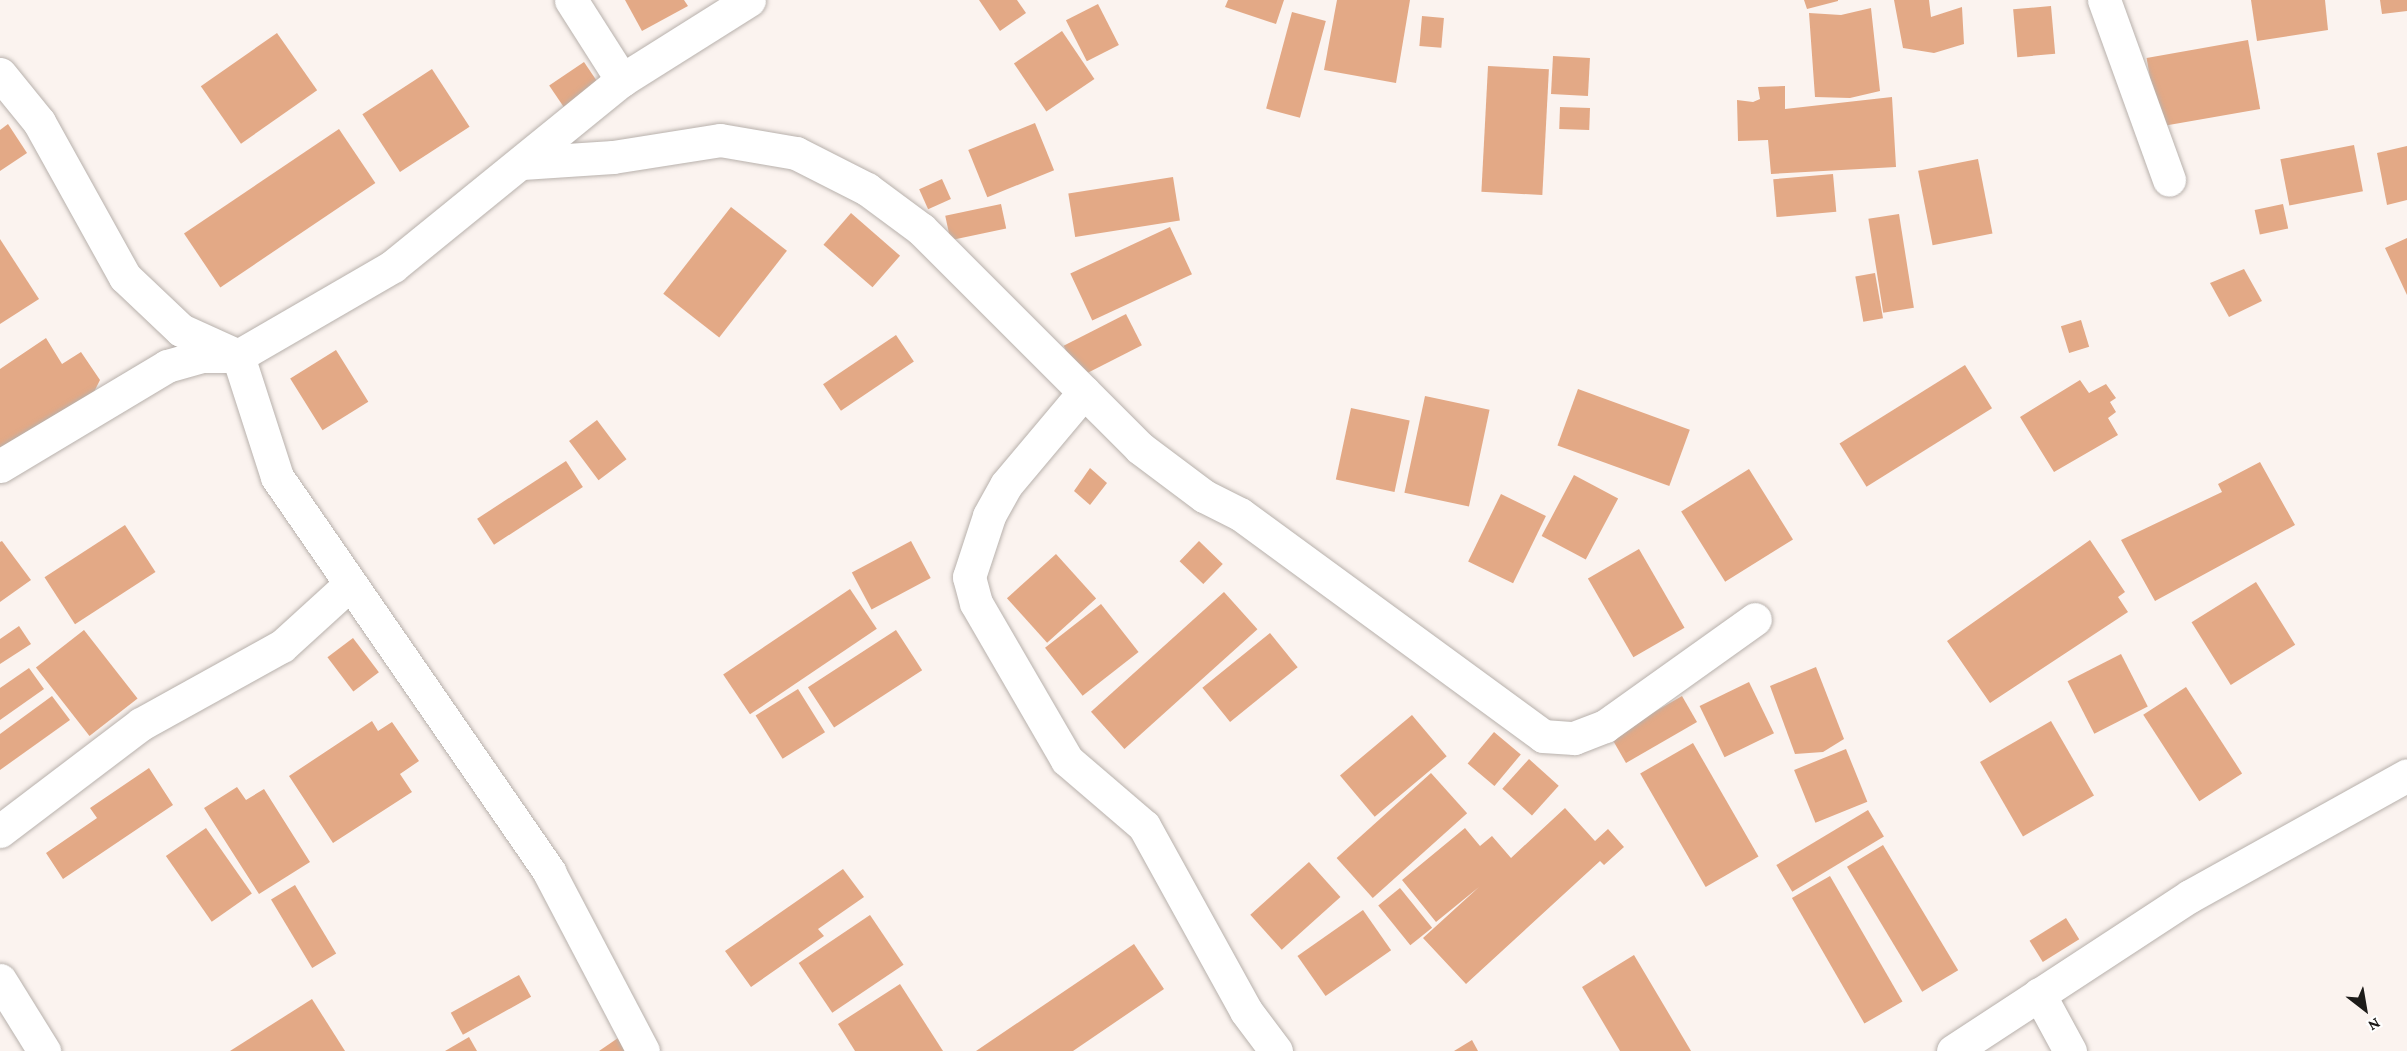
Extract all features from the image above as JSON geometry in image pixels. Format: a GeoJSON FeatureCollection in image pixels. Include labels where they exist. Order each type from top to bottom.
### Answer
{"type":"FeatureCollection","features":[{"type":"Feature","properties":{"kind":"street"},"geometry":{"type":"LineString","coordinates":[[571,0],[622,80]]}},
{"type":"Feature","properties":{"kind":"street"},"geometry":{"type":"LineString","coordinates":[[0,466],[167,366],[201,356],[238,356],[393,266],[622,80],[749,0]]}},
{"type":"Feature","properties":{"kind":"street"},"geometry":{"type":"LineString","coordinates":[[2104,0],[2169,180]]}},
{"type":"Feature","properties":{"kind":"street"},"geometry":{"type":"LineString","coordinates":[[0,74],[39,122],[125,277],[181,330],[238,356],[277,477],[349,585],[549,872],[643,1051]]}},
{"type":"Feature","properties":{"kind":"street"},"geometry":{"type":"LineString","coordinates":[[522,163],[613,157],[720,140],[796,153],[867,189],[921,229],[1140,448],[1204,496],[1240,514],[1543,736],[1574,738],[1605,726],[1755,620]]}},
{"type":"Feature","properties":{"kind":"street"},"geometry":{"type":"LineString","coordinates":[[1084,392],[1006,485],[988,516],[969,577],[976,603],[1067,760],[1144,826],[1246,1011],[1276,1051]]}},
{"type":"Feature","properties":{"kind":"street"},"geometry":{"type":"LineString","coordinates":[[0,831],[141,724],[282,646],[349,585]]}},
{"type":"Feature","properties":{"kind":"street"},"geometry":{"type":"LineString","coordinates":[[1953,1051],[2190,896],[2407,775]]}},
{"type":"Feature","properties":{"kind":"street"},"geometry":{"type":"LineString","coordinates":[[0,980],[44,1051]]}},
{"type":"Feature","properties":{"kind":"street"},"geometry":{"type":"LineString","coordinates":[[2039,994],[2070,1051]]}},
{"type":"Feature","properties":{"kind":"building"},"geometry":{"type":"Polygon","coordinates":[[[625,0],[684,0],[688,6],[642,31],[625,0]]]}},
{"type":"Feature","properties":{"kind":"building"},"geometry":{"type":"Polygon","coordinates":[[[979,0],[1017,0],[1026,13],[1000,31],[979,0]]]}},
{"type":"Feature","properties":{"kind":"building"},"geometry":{"type":"Polygon","coordinates":[[[1228,0],[1284,0],[1276,24],[1225,7],[1228,0]]]}},
{"type":"Feature","properties":{"kind":"building"},"geometry":{"type":"Polygon","coordinates":[[[1337,0],[1410,0],[1396,83],[1324,70],[1337,0]]]}},
{"type":"Feature","properties":{"kind":"building"},"geometry":{"type":"Polygon","coordinates":[[[1804,0],[1838,0],[1838,1],[1807,9],[1804,0]]]}},
{"type":"Feature","properties":{"kind":"building"},"geometry":{"type":"Polygon","coordinates":[[[1894,0],[1929,0],[1931,17],[1962,7],[1964,44],[1934,53],[1903,48],[1894,0]]]}},
{"type":"Feature","properties":{"kind":"building"},"geometry":{"type":"Polygon","coordinates":[[[2251,0],[2325,0],[2328,30],[2257,41],[2251,0]]]}},
{"type":"Feature","properties":{"kind":"building"},"geometry":{"type":"Polygon","coordinates":[[[2380,0],[2407,0],[2407,11],[2382,14],[2380,0]]]}},
{"type":"Feature","properties":{"kind":"building"},"geometry":{"type":"Polygon","coordinates":[[[1098,4],[1119,45],[1087,61],[1066,20],[1098,4]]]}},
{"type":"Feature","properties":{"kind":"building"},"geometry":{"type":"Polygon","coordinates":[[[2051,6],[2055,54],[2017,57],[2013,9],[2051,6]]]}},
{"type":"Feature","properties":{"kind":"building"},"geometry":{"type":"Polygon","coordinates":[[[1871,8],[1880,91],[1850,98],[1815,97],[1809,13],[1841,15],[1871,8]]]}},
{"type":"Feature","properties":{"kind":"building"},"geometry":{"type":"Polygon","coordinates":[[[1292,12],[1326,21],[1300,118],[1266,109],[1292,12]]]}},
{"type":"Feature","properties":{"kind":"building"},"geometry":{"type":"Polygon","coordinates":[[[1422,16],[1444,18],[1441,48],[1419,46],[1422,16]]]}},
{"type":"Feature","properties":{"kind":"building"},"geometry":{"type":"Polygon","coordinates":[[[1062,31],[1094,79],[1046,112],[1014,63],[1062,31]]]}},
{"type":"Feature","properties":{"kind":"building"},"geometry":{"type":"Polygon","coordinates":[[[277,33],[317,90],[241,144],[201,86],[277,33]]]}},
{"type":"Feature","properties":{"kind":"building"},"geometry":{"type":"Polygon","coordinates":[[[2248,40],[2260,109],[2159,127],[2147,58],[2248,40]]]}},
{"type":"Feature","properties":{"kind":"building"},"geometry":{"type":"Polygon","coordinates":[[[1553,56],[1590,58],[1588,96],[1551,94],[1553,56]]]}},
{"type":"Feature","properties":{"kind":"building"},"geometry":{"type":"Polygon","coordinates":[[[584,62],[601,87],[566,110],[549,85],[584,62]]]}},
{"type":"Feature","properties":{"kind":"building"},"geometry":{"type":"Polygon","coordinates":[[[1488,66],[1549,69],[1542,195],[1481,192],[1488,66]]]}},
{"type":"Feature","properties":{"kind":"building"},"geometry":{"type":"Polygon","coordinates":[[[432,69],[470,127],[400,172],[362,114],[432,69]]]}},
{"type":"Feature","properties":{"kind":"building"},"geometry":{"type":"Polygon","coordinates":[[[1785,86],[1785,109],[1892,97],[1896,167],[1771,174],[1768,140],[1738,141],[1737,100],[1753,102],[1760,99],[1758,87],[1785,86]]]}},
{"type":"Feature","properties":{"kind":"building"},"geometry":{"type":"Polygon","coordinates":[[[1560,107],[1590,108],[1589,130],[1559,129],[1560,107]]]}},
{"type":"Feature","properties":{"kind":"building"},"geometry":{"type":"Polygon","coordinates":[[[1035,123],[1054,170],[987,197],[968,150],[1035,123]]]}},
{"type":"Feature","properties":{"kind":"building"},"geometry":{"type":"Polygon","coordinates":[[[8,124],[27,153],[0,171],[0,130],[8,124]]]}},
{"type":"Feature","properties":{"kind":"building"},"geometry":{"type":"Polygon","coordinates":[[[339,129],[375,183],[220,287],[184,234],[339,129]]]}},
{"type":"Feature","properties":{"kind":"building"},"geometry":{"type":"Polygon","coordinates":[[[2354,145],[2363,191],[2289,205],[2280,159],[2354,145]]]}},
{"type":"Feature","properties":{"kind":"building"},"geometry":{"type":"Polygon","coordinates":[[[2407,146],[2407,200],[2387,205],[2377,153],[2407,146]]]}},
{"type":"Feature","properties":{"kind":"building"},"geometry":{"type":"Polygon","coordinates":[[[1978,159],[1993,234],[1933,245],[1918,171],[1978,159]]]}},
{"type":"Feature","properties":{"kind":"building"},"geometry":{"type":"Polygon","coordinates":[[[1833,174],[1836,212],[1777,217],[1773,179],[1833,174]]]}},
{"type":"Feature","properties":{"kind":"building"},"geometry":{"type":"Polygon","coordinates":[[[1173,177],[1180,220],[1075,237],[1068,194],[1173,177]]]}},
{"type":"Feature","properties":{"kind":"building"},"geometry":{"type":"Polygon","coordinates":[[[942,179],[951,199],[928,209],[919,189],[942,179]]]}},
{"type":"Feature","properties":{"kind":"building"},"geometry":{"type":"Polygon","coordinates":[[[1001,204],[1006,228],[950,240],[945,216],[1001,204]]]}},
{"type":"Feature","properties":{"kind":"building"},"geometry":{"type":"Polygon","coordinates":[[[2283,204],[2288,228],[2260,234],[2255,210],[2283,204]]]}},
{"type":"Feature","properties":{"kind":"building"},"geometry":{"type":"Polygon","coordinates":[[[731,207],[787,251],[719,337],[663,294],[731,207]]]}},
{"type":"Feature","properties":{"kind":"building"},"geometry":{"type":"Polygon","coordinates":[[[851,213],[900,256],[873,287],[823,245],[851,213]]]}},
{"type":"Feature","properties":{"kind":"building"},"geometry":{"type":"Polygon","coordinates":[[[1899,214],[1914,308],[1883,313],[1868,219],[1899,214]]]}},
{"type":"Feature","properties":{"kind":"building"},"geometry":{"type":"Polygon","coordinates":[[[1170,227],[1192,274],[1092,321],[1070,273],[1170,227]]]}},
{"type":"Feature","properties":{"kind":"building"},"geometry":{"type":"Polygon","coordinates":[[[2407,238],[2407,295],[2385,248],[2407,238]]]}},
{"type":"Feature","properties":{"kind":"building"},"geometry":{"type":"Polygon","coordinates":[[[0,239],[39,299],[0,324],[0,239]]]}},
{"type":"Feature","properties":{"kind":"building"},"geometry":{"type":"Polygon","coordinates":[[[2244,269],[2262,301],[2229,317],[2210,283],[2244,269]]]}},
{"type":"Feature","properties":{"kind":"building"},"geometry":{"type":"Polygon","coordinates":[[[1875,273],[1883,318],[1863,322],[1855,276],[1875,273]]]}},
{"type":"Feature","properties":{"kind":"building"},"geometry":{"type":"Polygon","coordinates":[[[1126,314],[1142,345],[1080,377],[1064,346],[1126,314]]]}},
{"type":"Feature","properties":{"kind":"building"},"geometry":{"type":"Polygon","coordinates":[[[2081,320],[2089,347],[2069,353],[2061,326],[2081,320]]]}},
{"type":"Feature","properties":{"kind":"building"},"geometry":{"type":"Polygon","coordinates":[[[896,335],[914,362],[841,411],[823,384],[896,335]]]}},
{"type":"Feature","properties":{"kind":"building"},"geometry":{"type":"Polygon","coordinates":[[[46,338],[62,364],[81,352],[100,380],[88,404],[0,461],[0,369],[46,338]]]}},
{"type":"Feature","properties":{"kind":"building"},"geometry":{"type":"Polygon","coordinates":[[[336,350],[368,402],[323,430],[290,379],[336,350]]]}},
{"type":"Feature","properties":{"kind":"building"},"geometry":{"type":"Polygon","coordinates":[[[1965,365],[1992,408],[1867,487],[1839,443],[1965,365]]]}},
{"type":"Feature","properties":{"kind":"building"},"geometry":{"type":"Polygon","coordinates":[[[2080,380],[2089,393],[2106,384],[2116,398],[2110,402],[2116,412],[2108,418],[2118,435],[2054,472],[2020,417],[2080,380]]]}},
{"type":"Feature","properties":{"kind":"building"},"geometry":{"type":"Polygon","coordinates":[[[1578,389],[1690,430],[1669,486],[1557,445],[1578,389]]]}},
{"type":"Feature","properties":{"kind":"building"},"geometry":{"type":"Polygon","coordinates":[[[1425,396],[1490,410],[1469,507],[1404,493],[1425,396]]]}},
{"type":"Feature","properties":{"kind":"building"},"geometry":{"type":"Polygon","coordinates":[[[1351,408],[1410,420],[1395,492],[1336,479],[1351,408]]]}},
{"type":"Feature","properties":{"kind":"building"},"geometry":{"type":"Polygon","coordinates":[[[597,420],[626,459],[599,480],[569,441],[597,420]]]}},
{"type":"Feature","properties":{"kind":"building"},"geometry":{"type":"Polygon","coordinates":[[[566,461],[583,487],[494,545],[477,519],[566,461]]]}},
{"type":"Feature","properties":{"kind":"building"},"geometry":{"type":"Polygon","coordinates":[[[2260,462],[2295,525],[2155,601],[2121,540],[2222,492],[2218,484],[2260,462]]]}},
{"type":"Feature","properties":{"kind":"building"},"geometry":{"type":"Polygon","coordinates":[[[1090,468],[1107,483],[1090,505],[1074,491],[1090,468]]]}},
{"type":"Feature","properties":{"kind":"building"},"geometry":{"type":"Polygon","coordinates":[[[1749,469],[1793,539],[1725,582],[1681,511],[1749,469]]]}},
{"type":"Feature","properties":{"kind":"building"},"geometry":{"type":"Polygon","coordinates":[[[1574,475],[1618,498],[1586,559],[1542,536],[1574,475]]]}},
{"type":"Feature","properties":{"kind":"building"},"geometry":{"type":"Polygon","coordinates":[[[1501,494],[1546,516],[1513,583],[1468,561],[1501,494]]]}},
{"type":"Feature","properties":{"kind":"building"},"geometry":{"type":"Polygon","coordinates":[[[125,525],[155,572],[75,624],[44,577],[125,525]]]}},
{"type":"Feature","properties":{"kind":"building"},"geometry":{"type":"Polygon","coordinates":[[[2090,540],[2125,592],[2118,597],[2128,612],[1990,703],[1947,641],[2090,540]]]}},
{"type":"Feature","properties":{"kind":"building"},"geometry":{"type":"Polygon","coordinates":[[[2,541],[31,580],[0,602],[0,542],[2,541]]]}},
{"type":"Feature","properties":{"kind":"building"},"geometry":{"type":"Polygon","coordinates":[[[911,541],[931,578],[872,610],[852,572],[911,541]]]}},
{"type":"Feature","properties":{"kind":"building"},"geometry":{"type":"Polygon","coordinates":[[[1199,541],[1223,564],[1203,584],[1180,561],[1199,541]]]}},
{"type":"Feature","properties":{"kind":"building"},"geometry":{"type":"Polygon","coordinates":[[[1639,549],[1684,628],[1633,657],[1588,578],[1639,549]]]}},
{"type":"Feature","properties":{"kind":"building"},"geometry":{"type":"Polygon","coordinates":[[[1056,554],[1096,599],[1047,643],[1007,598],[1056,554]]]}},
{"type":"Feature","properties":{"kind":"building"},"geometry":{"type":"Polygon","coordinates":[[[2256,582],[2295,645],[2231,685],[2192,622],[2256,582]]]}},
{"type":"Feature","properties":{"kind":"building"},"geometry":{"type":"Polygon","coordinates":[[[850,589],[877,629],[750,714],[723,675],[850,589]]]}},
{"type":"Feature","properties":{"kind":"building"},"geometry":{"type":"Polygon","coordinates":[[[1224,592],[1257,629],[1124,749],[1091,712],[1224,592]]]}},
{"type":"Feature","properties":{"kind":"building"},"geometry":{"type":"Polygon","coordinates":[[[1101,604],[1139,652],[1083,696],[1045,648],[1101,604]]]}},
{"type":"Feature","properties":{"kind":"building"},"geometry":{"type":"Polygon","coordinates":[[[19,626],[31,644],[0,664],[0,639],[19,626]]]}},
{"type":"Feature","properties":{"kind":"building"},"geometry":{"type":"Polygon","coordinates":[[[84,630],[138,699],[89,736],[36,668],[84,630]]]}},
{"type":"Feature","properties":{"kind":"building"},"geometry":{"type":"Polygon","coordinates":[[[896,630],[922,670],[834,727],[808,687],[896,630]]]}},
{"type":"Feature","properties":{"kind":"building"},"geometry":{"type":"Polygon","coordinates":[[[1270,633],[1298,667],[1230,722],[1202,688],[1270,633]]]}},
{"type":"Feature","properties":{"kind":"building"},"geometry":{"type":"Polygon","coordinates":[[[353,638],[379,672],[353,692],[327,657],[353,638]]]}},
{"type":"Feature","properties":{"kind":"building"},"geometry":{"type":"Polygon","coordinates":[[[2121,654],[2148,707],[2094,734],[2068,681],[2121,654]]]}},
{"type":"Feature","properties":{"kind":"building"},"geometry":{"type":"Polygon","coordinates":[[[1816,667],[1844,739],[1823,752],[1795,754],[1770,686],[1816,667]]]}},
{"type":"Feature","properties":{"kind":"building"},"geometry":{"type":"Polygon","coordinates":[[[29,668],[44,689],[0,720],[0,688],[29,668]]]}},
{"type":"Feature","properties":{"kind":"building"},"geometry":{"type":"Polygon","coordinates":[[[1749,682],[1774,733],[1725,757],[1700,706],[1749,682]]]}},
{"type":"Feature","properties":{"kind":"building"},"geometry":{"type":"Polygon","coordinates":[[[2186,687],[2242,773],[2199,801],[2143,715],[2186,687]]]}},
{"type":"Feature","properties":{"kind":"building"},"geometry":{"type":"Polygon","coordinates":[[[798,689],[825,732],[783,759],[756,715],[798,689]]]}},
{"type":"Feature","properties":{"kind":"building"},"geometry":{"type":"Polygon","coordinates":[[[52,696],[70,720],[0,770],[0,734],[52,696]]]}},
{"type":"Feature","properties":{"kind":"building"},"geometry":{"type":"Polygon","coordinates":[[[1682,696],[1697,722],[1626,763],[1611,737],[1682,696]]]}},
{"type":"Feature","properties":{"kind":"building"},"geometry":{"type":"Polygon","coordinates":[[[1412,715],[1447,756],[1375,817],[1340,775],[1412,715]]]}},
{"type":"Feature","properties":{"kind":"building"},"geometry":{"type":"Polygon","coordinates":[[[372,721],[378,731],[392,722],[419,761],[400,774],[412,792],[333,843],[289,776],[372,721]]]}},
{"type":"Feature","properties":{"kind":"building"},"geometry":{"type":"Polygon","coordinates":[[[2051,721],[2094,795],[2023,836],[1980,762],[2051,721]]]}},
{"type":"Feature","properties":{"kind":"building"},"geometry":{"type":"Polygon","coordinates":[[[1494,732],[1521,754],[1494,786],[1468,763],[1494,732]]]}},
{"type":"Feature","properties":{"kind":"building"},"geometry":{"type":"Polygon","coordinates":[[[1693,743],[1758,856],[1706,887],[1640,774],[1693,743]]]}},
{"type":"Feature","properties":{"kind":"building"},"geometry":{"type":"Polygon","coordinates":[[[1846,749],[1867,802],[1815,823],[1794,770],[1846,749]]]}},
{"type":"Feature","properties":{"kind":"building"},"geometry":{"type":"Polygon","coordinates":[[[1529,759],[1559,786],[1532,815],[1502,789],[1529,759]]]}},
{"type":"Feature","properties":{"kind":"building"},"geometry":{"type":"Polygon","coordinates":[[[149,768],[173,805],[63,879],[46,853],[97,818],[90,808],[149,768]]]}},
{"type":"Feature","properties":{"kind":"building"},"geometry":{"type":"Polygon","coordinates":[[[1431,773],[1467,813],[1373,898],[1337,858],[1431,773]]]}},
{"type":"Feature","properties":{"kind":"building"},"geometry":{"type":"Polygon","coordinates":[[[237,787],[246,800],[264,789],[310,862],[259,894],[204,808],[237,787]]]}},
{"type":"Feature","properties":{"kind":"building"},"geometry":{"type":"Polygon","coordinates":[[[1565,808],[1595,841],[1608,829],[1624,847],[1604,865],[1600,861],[1466,984],[1423,938],[1479,887],[1436,922],[1402,880],[1465,828],[1480,846],[1492,836],[1511,858],[1565,808]]]}},
{"type":"Feature","properties":{"kind":"building"},"geometry":{"type":"Polygon","coordinates":[[[1868,810],[1884,837],[1792,892],[1776,865],[1868,810]]]}},
{"type":"Feature","properties":{"kind":"building"},"geometry":{"type":"Polygon","coordinates":[[[206,828],[252,894],[212,922],[166,856],[206,828]]]}},
{"type":"Feature","properties":{"kind":"building"},"geometry":{"type":"Polygon","coordinates":[[[1883,845],[1958,970],[1922,992],[1847,867],[1883,845]]]}},
{"type":"Feature","properties":{"kind":"building"},"geometry":{"type":"Polygon","coordinates":[[[1309,862],[1340,897],[1282,950],[1250,915],[1309,862]]]}},
{"type":"Feature","properties":{"kind":"building"},"geometry":{"type":"Polygon","coordinates":[[[843,869],[864,897],[818,929],[824,936],[751,987],[725,951],[843,869]]]}},
{"type":"Feature","properties":{"kind":"building"},"geometry":{"type":"Polygon","coordinates":[[[1830,876],[1902,1002],[1864,1024],[1792,898],[1830,876]]]}},
{"type":"Feature","properties":{"kind":"building"},"geometry":{"type":"Polygon","coordinates":[[[295,885],[336,954],[312,968],[271,899],[295,885]]]}},
{"type":"Feature","properties":{"kind":"building"},"geometry":{"type":"Polygon","coordinates":[[[1400,888],[1432,928],[1410,945],[1378,906],[1400,888]]]}},
{"type":"Feature","properties":{"kind":"building"},"geometry":{"type":"Polygon","coordinates":[[[1363,910],[1391,950],[1326,996],[1297,956],[1363,910]]]}},
{"type":"Feature","properties":{"kind":"building"},"geometry":{"type":"Polygon","coordinates":[[[870,915],[904,965],[832,1013],[799,963],[870,915]]]}},
{"type":"Feature","properties":{"kind":"building"},"geometry":{"type":"Polygon","coordinates":[[[2066,918],[2079,939],[2043,962],[2030,941],[2066,918]]]}},
{"type":"Feature","properties":{"kind":"building"},"geometry":{"type":"Polygon","coordinates":[[[1134,944],[1164,989],[1073,1051],[976,1051],[1134,944]]]}},
{"type":"Feature","properties":{"kind":"building"},"geometry":{"type":"Polygon","coordinates":[[[1634,955],[1691,1051],[1620,1051],[1582,987],[1634,955]]]}},
{"type":"Feature","properties":{"kind":"building"},"geometry":{"type":"Polygon","coordinates":[[[519,975],[531,997],[463,1035],[451,1013],[519,975]]]}},
{"type":"Feature","properties":{"kind":"building"},"geometry":{"type":"Polygon","coordinates":[[[900,984],[943,1051],[855,1051],[838,1024],[900,984]]]}},
{"type":"Feature","properties":{"kind":"building"},"geometry":{"type":"Polygon","coordinates":[[[312,999],[345,1051],[230,1051],[312,999]]]}},
{"type":"Feature","properties":{"kind":"building"},"geometry":{"type":"Polygon","coordinates":[[[469,1037],[477,1051],[445,1051],[469,1037]]]}},
{"type":"Feature","properties":{"kind":"building"},"geometry":{"type":"Polygon","coordinates":[[[618,1038],[627,1051],[599,1051],[618,1038]]]}},
{"type":"Feature","properties":{"kind":"building"},"geometry":{"type":"Polygon","coordinates":[[[1472,1040],[1478,1051],[1454,1051],[1472,1040]]]}}]}
